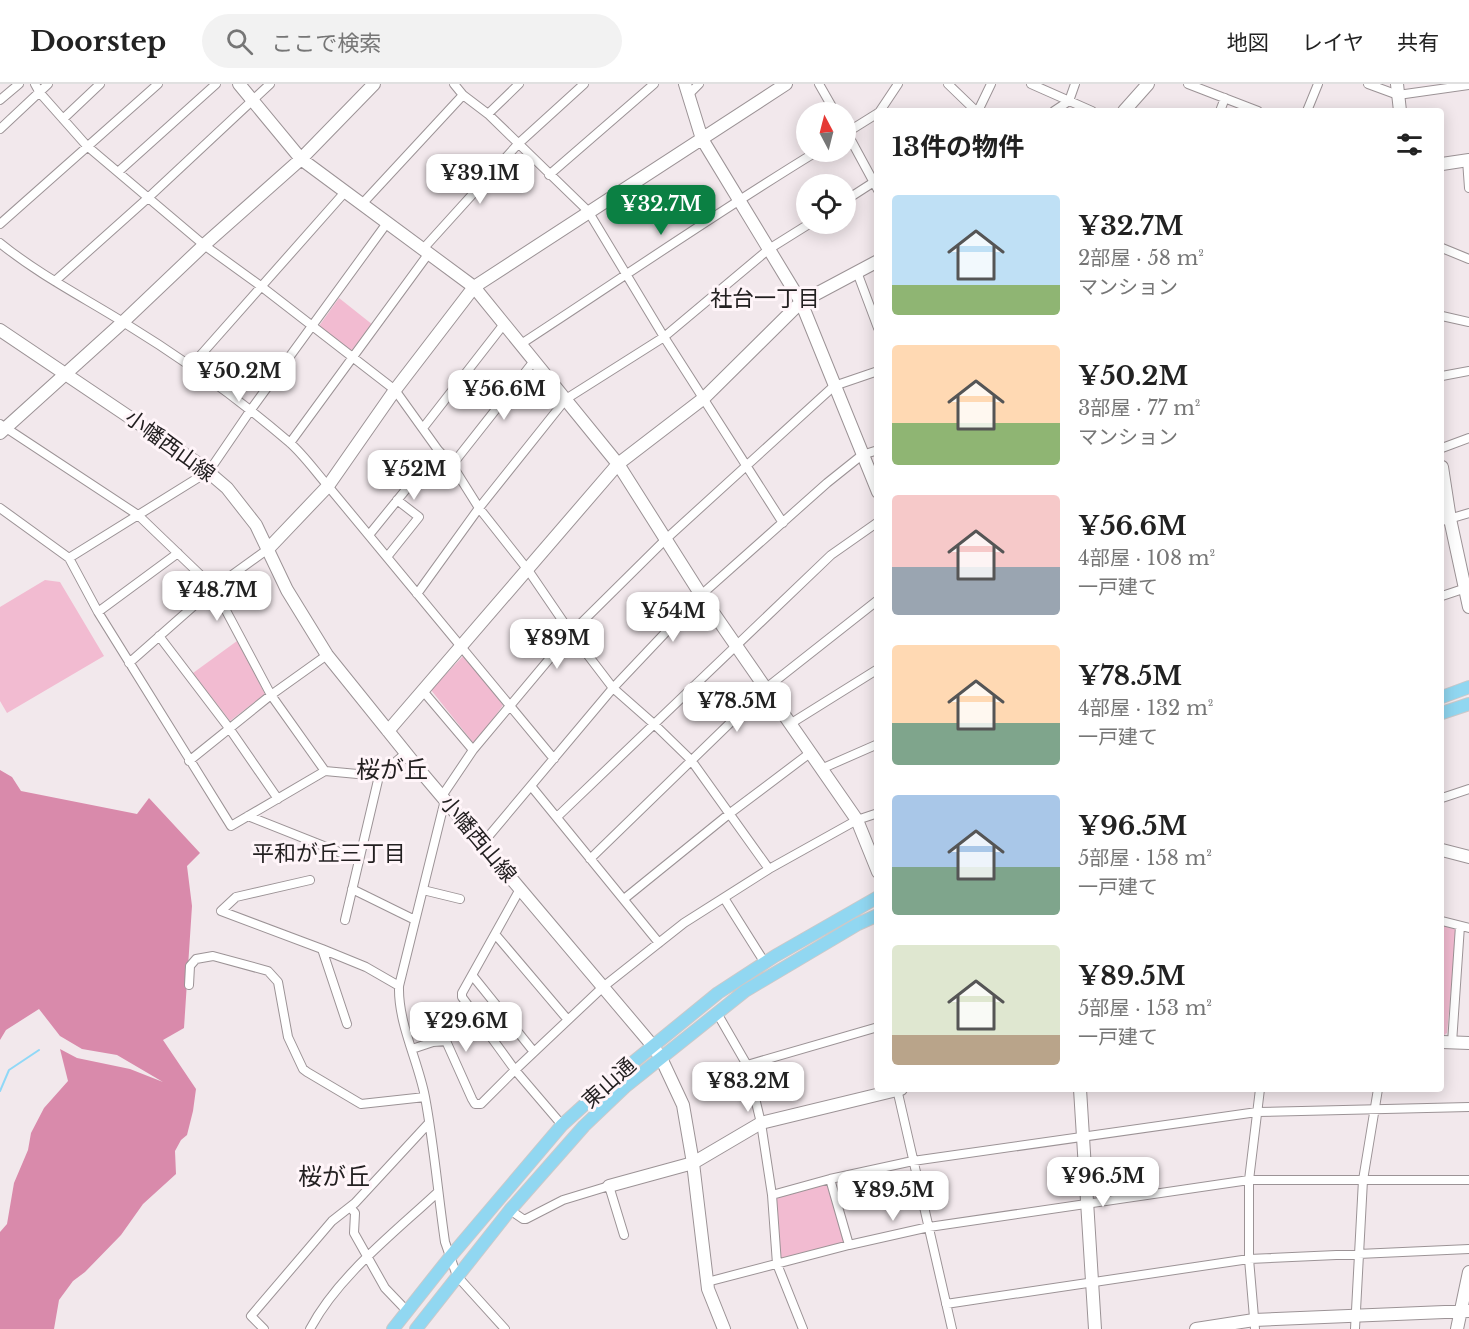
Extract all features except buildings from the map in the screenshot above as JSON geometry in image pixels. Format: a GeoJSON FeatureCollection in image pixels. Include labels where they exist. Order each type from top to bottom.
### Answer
{"type":"FeatureCollection","features":[{"type":"Feature","properties":{"kind":"main road"},"geometry":{"type":"LineString","coordinates":[[1444,696],[1469,687]]}},
{"type":"Feature","properties":{"kind":"main road"},"geometry":{"type":"LineString","coordinates":[[1444,712],[1469,704]]}},
{"type":"Feature","properties":{"kind":"main road","name":"東山通"},"geometry":{"type":"LineString","coordinates":[[393,1329],[450,1257],[562,1125],[652,1045],[718,993],[874,899]]}},
{"type":"Feature","properties":{"kind":"main road","name":"東山通"},"geometry":{"type":"LineString","coordinates":[[416,1329],[510,1210],[584,1126],[626,1086],[755,985],[874,917]]}},
{"type":"Feature","properties":{"kind":"street"},"geometry":{"type":"LineString","coordinates":[[0,100],[19,84]]}},
{"type":"Feature","properties":{"kind":"street"},"geometry":{"type":"LineString","coordinates":[[35,84],[40,93],[87,146],[148,198],[204,245],[395,390],[438,450],[452,465],[479,508],[528,570],[613,688],[691,760],[769,869]]}},
{"type":"Feature","properties":{"kind":"street"},"geometry":{"type":"LineString","coordinates":[[0,129],[48,84]]}},
{"type":"Feature","properties":{"kind":"street"},"geometry":{"type":"LineString","coordinates":[[63,119],[100,84]]}},
{"type":"Feature","properties":{"kind":"street"},"geometry":{"type":"LineString","coordinates":[[0,224],[158,84]]}},
{"type":"Feature","properties":{"kind":"street"},"geometry":{"type":"LineString","coordinates":[[118,172],[216,84]]}},
{"type":"Feature","properties":{"kind":"street"},"geometry":{"type":"LineString","coordinates":[[239,84],[301,159],[474,287],[566,399],[618,464],[701,595],[857,820],[874,862]]}},
{"type":"Feature","properties":{"kind":"street"},"geometry":{"type":"LineString","coordinates":[[55,281],[270,84]]}},
{"type":"Feature","properties":{"kind":"street"},"geometry":{"type":"LineString","coordinates":[[325,771],[271,695],[214,588],[138,515],[2,428],[123,322],[204,245],[301,159],[374,84]]}},
{"type":"Feature","properties":{"kind":"street"},"geometry":{"type":"LineString","coordinates":[[488,114],[519,84]]}},
{"type":"Feature","properties":{"kind":"street"},"geometry":{"type":"LineString","coordinates":[[290,443],[353,358],[426,251],[518,144],[584,84]]}},
{"type":"Feature","properties":{"kind":"street"},"geometry":{"type":"LineString","coordinates":[[549,175],[654,84]]}},
{"type":"Feature","properties":{"kind":"street"},"geometry":{"type":"LineString","coordinates":[[699,84],[687,90],[702,139],[801,302],[874,483]]}},
{"type":"Feature","properties":{"kind":"street"},"geometry":{"type":"LineString","coordinates":[[129,663],[214,588],[268,549],[328,486],[395,390],[474,287],[786,84]]}},
{"type":"Feature","properties":{"kind":"street"},"geometry":{"type":"LineString","coordinates":[[819,84],[829,102]]}},
{"type":"Feature","properties":{"kind":"street"},"geometry":{"type":"LineString","coordinates":[[882,108],[898,84]]}},
{"type":"Feature","properties":{"kind":"street"},"geometry":{"type":"LineString","coordinates":[[948,84],[974,108]]}},
{"type":"Feature","properties":{"kind":"street"},"geometry":{"type":"LineString","coordinates":[[979,108],[991,84]]}},
{"type":"Feature","properties":{"kind":"street"},"geometry":{"type":"LineString","coordinates":[[1030,84],[1085,108]]}},
{"type":"Feature","properties":{"kind":"street"},"geometry":{"type":"LineString","coordinates":[[1058,108],[1068,101],[1075,84]]}},
{"type":"Feature","properties":{"kind":"street"},"geometry":{"type":"LineString","coordinates":[[1127,108],[1148,84]]}},
{"type":"Feature","properties":{"kind":"street"},"geometry":{"type":"LineString","coordinates":[[1188,84],[1250,108]]}},
{"type":"Feature","properties":{"kind":"street"},"geometry":{"type":"LineString","coordinates":[[1308,108],[1318,84]]}},
{"type":"Feature","properties":{"kind":"street"},"geometry":{"type":"LineString","coordinates":[[1368,84],[1398,89],[1469,85]]}},
{"type":"Feature","properties":{"kind":"street"},"geometry":{"type":"LineString","coordinates":[[456,85],[588,211],[664,337],[783,523]]}},
{"type":"Feature","properties":{"kind":"street"},"geometry":{"type":"LineString","coordinates":[[1398,89],[1400,108]]}},
{"type":"Feature","properties":{"kind":"street"},"geometry":{"type":"LineString","coordinates":[[362,204],[463,94]]}},
{"type":"Feature","properties":{"kind":"street"},"geometry":{"type":"LineString","coordinates":[[1221,108],[1225,98]]}},
{"type":"Feature","properties":{"kind":"street"},"geometry":{"type":"LineString","coordinates":[[856,126],[874,115]]}},
{"type":"Feature","properties":{"kind":"street"},"geometry":{"type":"LineString","coordinates":[[856,149],[874,181]]}},
{"type":"Feature","properties":{"kind":"street"},"geometry":{"type":"LineString","coordinates":[[1444,164],[1468,160],[1469,188]]}},
{"type":"Feature","properties":{"kind":"street"},"geometry":{"type":"LineString","coordinates":[[521,344],[628,275],[738,199],[799,162]]}},
{"type":"Feature","properties":{"kind":"street"},"geometry":{"type":"LineString","coordinates":[[856,195],[874,185]]}},
{"type":"Feature","properties":{"kind":"street"},"geometry":{"type":"LineString","coordinates":[[191,366],[345,192]]}},
{"type":"Feature","properties":{"kind":"street"},"geometry":{"type":"LineString","coordinates":[[69,558],[209,471],[387,223]]}},
{"type":"Feature","properties":{"kind":"street"},"geometry":{"type":"LineString","coordinates":[[417,594],[479,508],[566,399],[664,337],[769,249],[796,232]]}},
{"type":"Feature","properties":{"kind":"street"},"geometry":{"type":"LineString","coordinates":[[0,243],[18,258],[191,366],[290,443],[554,759]]}},
{"type":"Feature","properties":{"kind":"street"},"geometry":{"type":"LineString","coordinates":[[1444,249],[1469,259]]}},
{"type":"Feature","properties":{"kind":"street"},"geometry":{"type":"LineString","coordinates":[[388,731],[618,464],[704,398],[801,302],[874,263]]}},
{"type":"Feature","properties":{"kind":"street"},"geometry":{"type":"LineString","coordinates":[[857,272],[874,318]]}},
{"type":"Feature","properties":{"kind":"street"},"geometry":{"type":"LineString","coordinates":[[1444,316],[1469,322]]}},
{"type":"Feature","properties":{"kind":"street"},"geometry":{"type":"LineString","coordinates":[[423,428],[504,324]]}},
{"type":"Feature","properties":{"kind":"street","name":"小幡西山線"},"geometry":{"type":"LineString","coordinates":[[0,330],[209,471],[227,488],[256,525],[287,590],[327,655],[443,798],[652,1045],[661,1058],[683,1106],[693,1163],[707,1282],[724,1329]]}},
{"type":"Feature","properties":{"kind":"street"},"geometry":{"type":"LineString","coordinates":[[452,465],[534,361]]}},
{"type":"Feature","properties":{"kind":"street"},"geometry":{"type":"LineString","coordinates":[[1444,376],[1469,371]]}},
{"type":"Feature","properties":{"kind":"street"},"geometry":{"type":"LineString","coordinates":[[505,1329],[458,1276],[450,1257],[438,1192],[425,1097],[400,1011],[399,986],[443,798],[473,750],[572,633],[666,538],[834,386],[874,372]]}},
{"type":"Feature","properties":{"kind":"street"},"geometry":{"type":"LineString","coordinates":[[1444,447],[1469,438]]}},
{"type":"Feature","properties":{"kind":"street"},"geometry":{"type":"LineString","coordinates":[[369,535],[438,450]]}},
{"type":"Feature","properties":{"kind":"street"},"geometry":{"type":"LineString","coordinates":[[482,844],[613,688],[701,595],[862,455],[874,451]]}},
{"type":"Feature","properties":{"kind":"street"},"geometry":{"type":"LineString","coordinates":[[1444,494],[1446,520],[1467,588],[1469,607]]}},
{"type":"Feature","properties":{"kind":"street"},"geometry":{"type":"LineString","coordinates":[[387,557],[419,517],[398,500]]}},
{"type":"Feature","properties":{"kind":"street"},"geometry":{"type":"LineString","coordinates":[[0,508],[69,558],[98,612],[231,826],[325,771],[380,776]]}},
{"type":"Feature","properties":{"kind":"street"},"geometry":{"type":"LineString","coordinates":[[1446,520],[1469,513]]}},
{"type":"Feature","properties":{"kind":"street"},"geometry":{"type":"LineString","coordinates":[[557,818],[831,555],[874,525]]}},
{"type":"Feature","properties":{"kind":"street"},"geometry":{"type":"LineString","coordinates":[[98,612],[178,553]]}},
{"type":"Feature","properties":{"kind":"street"},"geometry":{"type":"LineString","coordinates":[[1444,595],[1467,588]]}},
{"type":"Feature","properties":{"kind":"street"},"geometry":{"type":"LineString","coordinates":[[590,859],[765,688],[874,603]]}},
{"type":"Feature","properties":{"kind":"street"},"geometry":{"type":"LineString","coordinates":[[159,636],[229,728],[278,799]]}},
{"type":"Feature","properties":{"kind":"street"},"geometry":{"type":"LineString","coordinates":[[189,761],[271,695],[327,655]]}},
{"type":"Feature","properties":{"kind":"street"},"geometry":{"type":"LineString","coordinates":[[790,724],[874,672]]}},
{"type":"Feature","properties":{"kind":"street"},"geometry":{"type":"LineString","coordinates":[[423,691],[473,750]]}},
{"type":"Feature","properties":{"kind":"street"},"geometry":{"type":"LineString","coordinates":[[821,769],[874,746]]}},
{"type":"Feature","properties":{"kind":"street"},"geometry":{"type":"LineString","coordinates":[[345,920],[380,776],[406,753]]}},
{"type":"Feature","properties":{"kind":"street"},"geometry":{"type":"LineString","coordinates":[[624,899],[729,814],[810,753]]}},
{"type":"Feature","properties":{"kind":"street"},"geometry":{"type":"LineString","coordinates":[[531,786],[659,943]]}},
{"type":"Feature","properties":{"kind":"street"},"geometry":{"type":"LineString","coordinates":[[1444,797],[1469,789]]}},
{"type":"Feature","properties":{"kind":"street"},"geometry":{"type":"LineString","coordinates":[[412,1049],[433,1042],[446,1041],[476,1104],[481,1104],[603,987],[684,923],[769,869],[857,820],[874,814]]}},
{"type":"Feature","properties":{"kind":"street"},"geometry":{"type":"LineString","coordinates":[[248,816],[359,860]]}},
{"type":"Feature","properties":{"kind":"street"},"geometry":{"type":"LineString","coordinates":[[1444,851],[1469,857]]}},
{"type":"Feature","properties":{"kind":"street"},"geometry":{"type":"LineString","coordinates":[[310,880],[236,897],[221,911],[322,948],[366,967],[399,986]]}},
{"type":"Feature","properties":{"kind":"street"},"geometry":{"type":"LineString","coordinates":[[352,889],[415,920]]}},
{"type":"Feature","properties":{"kind":"street"},"geometry":{"type":"LineString","coordinates":[[520,889],[462,993],[462,997],[515,1070],[562,1125]]}},
{"type":"Feature","properties":{"kind":"street"},"geometry":{"type":"LineString","coordinates":[[423,890],[460,898]]}},
{"type":"Feature","properties":{"kind":"street"},"geometry":{"type":"LineString","coordinates":[[724,898],[765,963]]}},
{"type":"Feature","properties":{"kind":"street"},"geometry":{"type":"LineString","coordinates":[[1444,922],[1465,927],[1447,1042],[1469,1043]]}},
{"type":"Feature","properties":{"kind":"street"},"geometry":{"type":"LineString","coordinates":[[495,934],[568,1020]]}},
{"type":"Feature","properties":{"kind":"street"},"geometry":{"type":"LineString","coordinates":[[322,948],[347,1024]]}},
{"type":"Feature","properties":{"kind":"street"},"geometry":{"type":"LineString","coordinates":[[189,984],[190,966],[196,959],[213,956],[268,971],[278,982],[288,1037],[303,1069],[361,1104],[425,1097]]}},
{"type":"Feature","properties":{"kind":"street"},"geometry":{"type":"LineString","coordinates":[[472,975],[534,1052]]}},
{"type":"Feature","properties":{"kind":"street"},"geometry":{"type":"LineString","coordinates":[[717,1013],[747,1065],[761,1123],[772,1195],[777,1264],[803,1329]]}},
{"type":"Feature","properties":{"kind":"street"},"geometry":{"type":"LineString","coordinates":[[747,1065],[874,1028]]}},
{"type":"Feature","properties":{"kind":"street"},"geometry":{"type":"LineString","coordinates":[[510,1210],[526,1219],[563,1200],[693,1163],[761,1123],[887,1092]]}},
{"type":"Feature","properties":{"kind":"street"},"geometry":{"type":"LineString","coordinates":[[900,1092],[913,1161],[952,1329]]}},
{"type":"Feature","properties":{"kind":"street"},"geometry":{"type":"LineString","coordinates":[[1080,1092],[1095,1329]]}},
{"type":"Feature","properties":{"kind":"street"},"geometry":{"type":"LineString","coordinates":[[1255,1325],[1250,1259],[1249,1180],[1260,1092]]}},
{"type":"Feature","properties":{"kind":"street"},"geometry":{"type":"LineString","coordinates":[[1355,1329],[1364,1180],[1377,1092]]}},
{"type":"Feature","properties":{"kind":"street"},"geometry":{"type":"LineString","coordinates":[[772,1195],[830,1179],[913,1161],[1257,1112],[1469,1107]]}},
{"type":"Feature","properties":{"kind":"street"},"geometry":{"type":"LineString","coordinates":[[264,1329],[251,1316],[332,1221],[350,1207],[428,1124]]}},
{"type":"Feature","properties":{"kind":"street"},"geometry":{"type":"LineString","coordinates":[[830,1179],[849,1245]]}},
{"type":"Feature","properties":{"kind":"street"},"geometry":{"type":"LineString","coordinates":[[707,1282],[929,1227],[1249,1180],[1469,1180]]}},
{"type":"Feature","properties":{"kind":"street"},"geometry":{"type":"LineString","coordinates":[[609,1186],[624,1235]]}},
{"type":"Feature","properties":{"kind":"street"},"geometry":{"type":"LineString","coordinates":[[310,1329],[336,1289],[438,1192]]}},
{"type":"Feature","properties":{"kind":"street"},"geometry":{"type":"LineString","coordinates":[[350,1207],[355,1213],[354,1233],[385,1288],[407,1311]]}},
{"type":"Feature","properties":{"kind":"street"},"geometry":{"type":"LineString","coordinates":[[946,1304],[1250,1259],[1469,1249]]}},
{"type":"Feature","properties":{"kind":"street"},"geometry":{"type":"LineString","coordinates":[[1457,1329],[1465,1311],[1469,1272]]}},
{"type":"Feature","properties":{"kind":"street"},"geometry":{"type":"LineString","coordinates":[[1196,1329],[1355,1316],[1465,1311]]}},
{"type":"Feature","properties":{"kind":"shaded area"},"geometry":{"type":"Polygon","coordinates":[[[339,298],[373,325],[353,353],[319,326],[339,298]]]}},
{"type":"Feature","properties":{"kind":"shaded area"},"geometry":{"type":"Polygon","coordinates":[[[45,580],[60,582],[104,656],[7,713],[0,701],[0,607],[45,580]]]}},
{"type":"Feature","properties":{"kind":"shaded area"},"geometry":{"type":"Polygon","coordinates":[[[237,641],[265,694],[230,721],[193,673],[237,641]]]}},
{"type":"Feature","properties":{"kind":"shaded area"},"geometry":{"type":"Polygon","coordinates":[[[463,656],[503,705],[475,745],[431,690],[463,656]]]}},
{"type":"Feature","properties":{"kind":"shaded area"},"geometry":{"type":"Polygon","coordinates":[[[0,770],[12,777],[21,791],[137,814],[149,798],[200,853],[187,866],[192,906],[184,1028],[163,1040],[196,1089],[187,1135],[175,1151],[176,1174],[143,1204],[121,1235],[85,1272],[73,1281],[59,1300],[54,1329],[0,1329],[0,1232],[7,1224],[14,1183],[28,1150],[31,1133],[44,1108],[68,1081],[60,1049],[77,1058],[130,1069],[163,1082],[117,1055],[82,1049],[60,1036],[39,1009],[6,1030],[0,1040],[0,770]]]}},
{"type":"Feature","properties":{"kind":"shaded area"},"geometry":{"type":"Polygon","coordinates":[[[1444,924],[1457,927],[1447,1033],[1444,1035],[1444,924]]]}},
{"type":"Feature","properties":{"kind":"shaded area"},"geometry":{"type":"Polygon","coordinates":[[[825,1183],[829,1185],[845,1241],[842,1244],[781,1260],[774,1198],[825,1183]]]}},
{"type":"Feature","properties":{"kind":"waterway"},"geometry":{"type":"LineString","coordinates":[[0,1091],[9,1070],[39,1050]]}},
{"type":"Feature","properties":{"kind":"district","name":"社台一丁目"},"geometry":{"type":"Point","coordinates":[765,298]}},
{"type":"Feature","properties":{"kind":"district","name":"桜が丘"},"geometry":{"type":"Point","coordinates":[392,770]}},
{"type":"Feature","properties":{"kind":"district","name":"平和が丘三丁目"},"geometry":{"type":"Point","coordinates":[329,853]}},
{"type":"Feature","properties":{"kind":"district","name":"桜が丘"},"geometry":{"type":"Point","coordinates":[334,1177]}}]}
